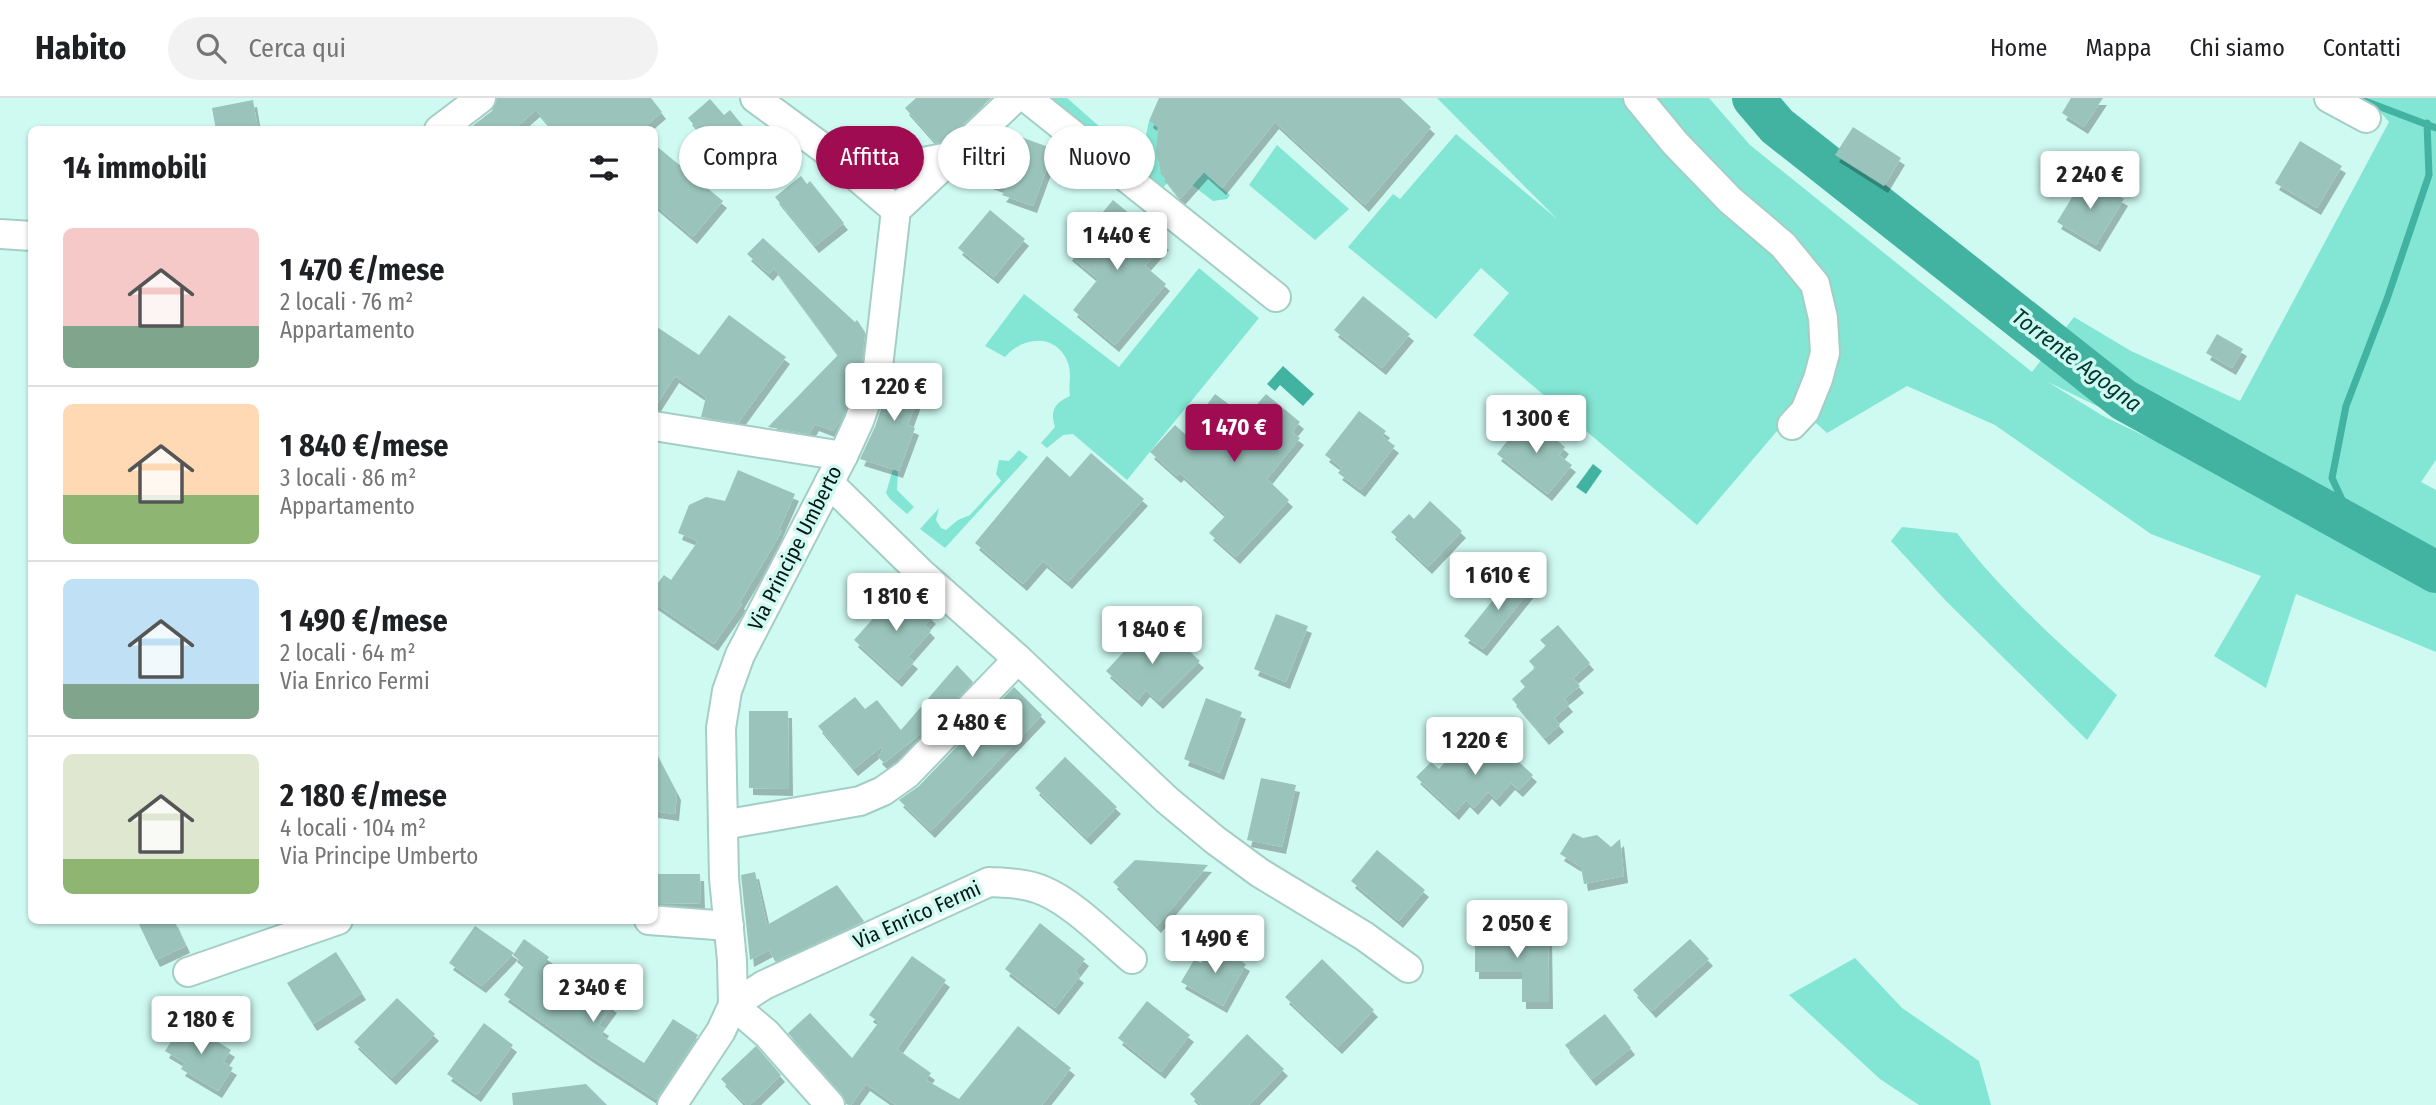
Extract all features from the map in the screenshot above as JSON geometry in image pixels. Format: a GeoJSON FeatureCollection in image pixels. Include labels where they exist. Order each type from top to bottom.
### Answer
{"type":"FeatureCollection","features":[{"type":"Feature","properties":{"kind":"street"},"geometry":{"type":"LineString","coordinates":[[444,126],[481,98]]}},
{"type":"Feature","properties":{"kind":"street"},"geometry":{"type":"LineString","coordinates":[[755,98],[816,143]]}},
{"type":"Feature","properties":{"kind":"street"},"geometry":{"type":"LineString","coordinates":[[986,126],[1015,98]]}},
{"type":"Feature","properties":{"kind":"street"},"geometry":{"type":"LineString","coordinates":[[1027,98],[1276,297]]}},
{"type":"Feature","properties":{"kind":"street"},"geometry":{"type":"LineString","coordinates":[[1638,98],[1675,143],[1730,200],[1783,245],[1815,284],[1823,318],[1825,353],[1805,411],[1792,425]]}},
{"type":"Feature","properties":{"kind":"street"},"geometry":{"type":"LineString","coordinates":[[2329,98],[2366,118]]}},
{"type":"Feature","properties":{"kind":"street"},"geometry":{"type":"LineString","coordinates":[[871,189],[896,210],[938,171]]}},
{"type":"Feature","properties":{"kind":"street","name":"Via Principe Umberto"},"geometry":{"type":"LineString","coordinates":[[733,1005],[724,878],[721,728],[727,691],[740,655],[843,456],[878,367],[896,210]]}},
{"type":"Feature","properties":{"kind":"street"},"geometry":{"type":"LineString","coordinates":[[0,234],[28,236]]}},
{"type":"Feature","properties":{"kind":"street"},"geometry":{"type":"LineString","coordinates":[[658,427],[843,456]]}},
{"type":"Feature","properties":{"kind":"street"},"geometry":{"type":"LineString","coordinates":[[829,483],[921,573],[1018,659],[1167,800],[1260,873],[1364,936],[1408,968]]}},
{"type":"Feature","properties":{"kind":"street"},"geometry":{"type":"LineString","coordinates":[[723,825],[860,801],[883,791],[906,774],[1018,659]]}},
{"type":"Feature","properties":{"kind":"street","name":"Via Enrico Fermi"},"geometry":{"type":"LineString","coordinates":[[733,1005],[764,985],[989,882],[1015,883],[1044,891],[1078,914],[1132,960]]}},
{"type":"Feature","properties":{"kind":"street"},"geometry":{"type":"LineString","coordinates":[[658,921],[729,926]]}},
{"type":"Feature","properties":{"kind":"street"},"geometry":{"type":"LineString","coordinates":[[188,972],[326,924]]}},
{"type":"Feature","properties":{"kind":"street"},"geometry":{"type":"LineString","coordinates":[[672,1105],[721,1031],[733,1005],[767,1034],[830,1105]]}},
{"type":"Feature","properties":{"kind":"shaded area"},"geometry":{"type":"Polygon","coordinates":[[[1052,98],[1067,98],[1099,126],[1078,126],[1049,101],[1052,98]]]}},
{"type":"Feature","properties":{"kind":"shaded area"},"geometry":{"type":"Polygon","coordinates":[[[1437,98],[1709,98],[1750,145],[2032,372],[2074,317],[2131,351],[2240,401],[2389,122],[2368,98],[2436,98],[2436,460],[2421,482],[2436,490],[2436,570],[2048,382],[2103,416],[2436,575],[2436,652],[2296,594],[2266,688],[2214,656],[2261,576],[2151,534],[1995,425],[1907,386],[1827,433],[1806,414],[1789,417],[1697,525],[1473,335],[1509,293],[1481,268],[1436,319],[1348,247],[1393,194],[1400,199],[1456,134],[1557,219],[1437,98]]]}},
{"type":"Feature","properties":{"kind":"shaded area"},"geometry":{"type":"Polygon","coordinates":[[[1149,121],[1158,127],[1159,163],[1167,183],[1158,194],[1152,189],[1155,189],[1155,126],[1148,126],[1149,121]]]}},
{"type":"Feature","properties":{"kind":"shaded area"},"geometry":{"type":"Polygon","coordinates":[[[1277,145],[1349,209],[1315,240],[1249,185],[1277,145]]]}},
{"type":"Feature","properties":{"kind":"shaded area"},"geometry":{"type":"Polygon","coordinates":[[[1204,172],[1230,195],[1227,199],[1213,201],[1192,185],[1204,172]]]}},
{"type":"Feature","properties":{"kind":"shaded area"},"geometry":{"type":"Polygon","coordinates":[[[1199,268],[1259,318],[1127,480],[1073,434],[1063,435],[1047,448],[1041,443],[1055,427],[1055,408],[1070,396],[1069,367],[1063,353],[1048,342],[1039,341],[1021,345],[1005,357],[985,346],[1024,294],[1119,367],[1199,268]]]}},
{"type":"Feature","properties":{"kind":"shaded area"},"geometry":{"type":"Polygon","coordinates":[[[1283,366],[1314,394],[1303,406],[1280,385],[1275,391],[1267,384],[1283,366]]]}},
{"type":"Feature","properties":{"kind":"shaded area"},"geometry":{"type":"Polygon","coordinates":[[[1019,450],[1028,457],[945,548],[920,529],[939,508],[936,520],[941,528],[946,530],[958,520],[970,515],[1001,481],[996,474],[999,460],[1009,461],[1019,450]]]}},
{"type":"Feature","properties":{"kind":"shaded area"},"geometry":{"type":"Polygon","coordinates":[[[1593,464],[1602,471],[1586,494],[1576,487],[1593,464]]]}},
{"type":"Feature","properties":{"kind":"shaded area"},"geometry":{"type":"Polygon","coordinates":[[[893,469],[898,471],[897,490],[914,507],[907,514],[886,493],[893,469]]]}},
{"type":"Feature","properties":{"kind":"shaded area"},"geometry":{"type":"Polygon","coordinates":[[[1902,527],[1957,533],[2013,598],[2117,695],[2087,740],[1946,601],[1891,541],[1902,527]]]}},
{"type":"Feature","properties":{"kind":"shaded area"},"geometry":{"type":"Polygon","coordinates":[[[1855,958],[1902,1008],[1979,1061],[1991,1105],[1919,1105],[1880,1079],[1789,995],[1855,958]]]}},
{"type":"Feature","properties":{"kind":"building"},"geometry":{"type":"Polygon","coordinates":[[[497,98],[651,98],[662,112],[646,126],[550,126],[536,110],[518,126],[472,126],[492,111],[497,98]]]}},
{"type":"Feature","properties":{"kind":"building"},"geometry":{"type":"Polygon","coordinates":[[[916,98],[991,98],[961,126],[938,126],[936,143],[924,126],[921,126],[905,108],[916,98]]]}},
{"type":"Feature","properties":{"kind":"building"},"geometry":{"type":"Polygon","coordinates":[[[1159,98],[1400,98],[1431,127],[1365,205],[1275,122],[1222,188],[1204,172],[1180,199],[1161,174],[1156,151],[1158,127],[1149,121],[1159,98]]]}},
{"type":"Feature","properties":{"kind":"building"},"geometry":{"type":"Polygon","coordinates":[[[2071,98],[2103,98],[2084,127],[2062,113],[2071,98]]]}},
{"type":"Feature","properties":{"kind":"building"},"geometry":{"type":"Polygon","coordinates":[[[710,99],[724,115],[730,110],[743,126],[695,126],[688,118],[710,99]]]}},
{"type":"Feature","properties":{"kind":"building"},"geometry":{"type":"Polygon","coordinates":[[[253,100],[257,126],[215,126],[212,108],[253,100]]]}},
{"type":"Feature","properties":{"kind":"building"},"geometry":{"type":"Polygon","coordinates":[[[1853,127],[1901,158],[1884,186],[1835,155],[1853,127]]]}},
{"type":"Feature","properties":{"kind":"building"},"geometry":{"type":"Polygon","coordinates":[[[1030,140],[1044,145],[1044,176],[1033,206],[1002,195],[1007,189],[1030,189],[1030,140]]]}},
{"type":"Feature","properties":{"kind":"building"},"geometry":{"type":"Polygon","coordinates":[[[2300,141],[2342,166],[2317,208],[2275,183],[2300,141]]]}},
{"type":"Feature","properties":{"kind":"building"},"geometry":{"type":"Polygon","coordinates":[[[658,147],[679,165],[679,189],[708,189],[723,201],[693,237],[658,207],[658,147]]]}},
{"type":"Feature","properties":{"kind":"building"},"geometry":{"type":"Polygon","coordinates":[[[2085,176],[2124,199],[2096,245],[2057,222],[2085,176]]]}},
{"type":"Feature","properties":{"kind":"building"},"geometry":{"type":"Polygon","coordinates":[[[802,177],[807,184],[810,181],[844,223],[815,246],[775,197],[785,189],[802,189],[802,177]]]}},
{"type":"Feature","properties":{"kind":"building"},"geometry":{"type":"Polygon","coordinates":[[[1113,200],[1165,243],[1145,266],[1166,284],[1115,345],[1073,310],[1098,279],[1068,254],[1113,200]]]}},
{"type":"Feature","properties":{"kind":"building"},"geometry":{"type":"Polygon","coordinates":[[[990,210],[1025,239],[994,277],[958,248],[990,210]]]}},
{"type":"Feature","properties":{"kind":"building"},"geometry":{"type":"Polygon","coordinates":[[[763,238],[855,322],[857,320],[865,332],[862,363],[844,415],[833,431],[815,424],[809,434],[768,427],[838,355],[774,268],[769,274],[747,254],[763,238]]]}},
{"type":"Feature","properties":{"kind":"building"},"geometry":{"type":"Polygon","coordinates":[[[1363,296],[1410,334],[1382,368],[1334,330],[1363,296]]]}},
{"type":"Feature","properties":{"kind":"building"},"geometry":{"type":"Polygon","coordinates":[[[729,315],[786,357],[738,423],[701,417],[706,397],[675,376],[658,403],[658,328],[699,355],[729,315]]]}},
{"type":"Feature","properties":{"kind":"building"},"geometry":{"type":"Polygon","coordinates":[[[2217,334],[2243,349],[2232,368],[2206,353],[2217,334]]]}},
{"type":"Feature","properties":{"kind":"building"},"geometry":{"type":"Polygon","coordinates":[[[894,370],[924,381],[908,425],[915,428],[899,471],[860,459],[875,427],[894,370]]]}},
{"type":"Feature","properties":{"kind":"building"},"geometry":{"type":"Polygon","coordinates":[[[1215,394],[1246,417],[1266,394],[1300,422],[1292,432],[1300,438],[1267,479],[1289,500],[1236,557],[1209,533],[1226,515],[1180,473],[1177,476],[1150,452],[1175,425],[1185,434],[1215,394]]]}},
{"type":"Feature","properties":{"kind":"building"},"geometry":{"type":"Polygon","coordinates":[[[1359,411],[1386,431],[1382,436],[1395,446],[1361,490],[1338,473],[1342,468],[1325,455],[1359,411]]]}},
{"type":"Feature","properties":{"kind":"building"},"geometry":{"type":"Polygon","coordinates":[[[1527,416],[1565,447],[1559,455],[1572,465],[1548,494],[1497,454],[1527,416]]]}},
{"type":"Feature","properties":{"kind":"building"},"geometry":{"type":"Polygon","coordinates":[[[1091,453],[1144,499],[1068,582],[1043,561],[1023,584],[975,543],[1047,456],[1070,477],[1091,453]]]}},
{"type":"Feature","properties":{"kind":"building"},"geometry":{"type":"Polygon","coordinates":[[[738,470],[795,494],[779,530],[782,531],[740,602],[742,604],[714,644],[658,606],[658,583],[664,575],[671,580],[698,541],[678,533],[689,505],[706,497],[725,501],[738,470]]]}},
{"type":"Feature","properties":{"kind":"building"},"geometry":{"type":"Polygon","coordinates":[[[1430,501],[1462,531],[1428,567],[1391,532],[1409,514],[1414,519],[1430,501]]]}},
{"type":"Feature","properties":{"kind":"building"},"geometry":{"type":"Polygon","coordinates":[[[1514,574],[1531,589],[1483,649],[1464,636],[1514,574]]]}},
{"type":"Feature","properties":{"kind":"building"},"geometry":{"type":"Polygon","coordinates":[[[900,588],[932,617],[925,625],[931,631],[908,657],[914,662],[898,680],[854,640],[900,588]]]}},
{"type":"Feature","properties":{"kind":"building"},"geometry":{"type":"Polygon","coordinates":[[[1276,614],[1308,626],[1286,682],[1254,669],[1276,614]]]}},
{"type":"Feature","properties":{"kind":"building"},"geometry":{"type":"Polygon","coordinates":[[[1558,625],[1590,663],[1573,678],[1580,686],[1564,699],[1569,705],[1554,718],[1560,725],[1545,738],[1512,699],[1525,687],[1520,681],[1535,668],[1529,661],[1546,646],[1540,640],[1558,625]]]}},
{"type":"Feature","properties":{"kind":"building"},"geometry":{"type":"Polygon","coordinates":[[[1145,629],[1166,648],[1175,638],[1200,661],[1159,702],[1146,690],[1138,700],[1106,671],[1145,629]]]}},
{"type":"Feature","properties":{"kind":"building"},"geometry":{"type":"Polygon","coordinates":[[[957,665],[973,682],[928,728],[884,763],[878,757],[883,750],[881,747],[854,769],[818,726],[855,697],[865,709],[877,700],[901,730],[957,665]]]}},
{"type":"Feature","properties":{"kind":"building"},"geometry":{"type":"Polygon","coordinates":[[[1014,687],[1042,715],[931,831],[899,800],[919,786],[1014,687]]]}},
{"type":"Feature","properties":{"kind":"building"},"geometry":{"type":"Polygon","coordinates":[[[1206,698],[1242,712],[1220,773],[1184,759],[1206,698]]]}},
{"type":"Feature","properties":{"kind":"building"},"geometry":{"type":"Polygon","coordinates":[[[749,711],[788,711],[789,789],[749,788],[749,711]]]}},
{"type":"Feature","properties":{"kind":"building"},"geometry":{"type":"Polygon","coordinates":[[[1495,740],[1533,775],[1519,790],[1511,783],[1496,800],[1488,792],[1474,808],[1466,800],[1455,813],[1416,777],[1431,762],[1439,769],[1453,753],[1463,762],[1475,748],[1482,754],[1495,740]]]}},
{"type":"Feature","properties":{"kind":"building"},"geometry":{"type":"Polygon","coordinates":[[[658,757],[677,793],[675,814],[658,812],[658,757]]]}},
{"type":"Feature","properties":{"kind":"building"},"geometry":{"type":"Polygon","coordinates":[[[1065,757],[1117,807],[1087,838],[1035,788],[1065,757]]]}},
{"type":"Feature","properties":{"kind":"building"},"geometry":{"type":"Polygon","coordinates":[[[1261,778],[1296,785],[1282,847],[1247,840],[1261,778]]]}},
{"type":"Feature","properties":{"kind":"building"},"geometry":{"type":"Polygon","coordinates":[[[1573,833],[1583,838],[1597,835],[1611,847],[1620,839],[1624,876],[1584,884],[1581,867],[1560,854],[1573,833]]]}},
{"type":"Feature","properties":{"kind":"building"},"geometry":{"type":"Polygon","coordinates":[[[1377,850],[1425,890],[1399,921],[1351,881],[1377,850]]]}},
{"type":"Feature","properties":{"kind":"building"},"geometry":{"type":"Polygon","coordinates":[[[1135,860],[1208,865],[1157,926],[1113,882],[1135,860]]]}},
{"type":"Feature","properties":{"kind":"building"},"geometry":{"type":"Polygon","coordinates":[[[755,872],[767,925],[837,885],[864,921],[775,961],[769,950],[750,960],[741,875],[755,872]]]}},
{"type":"Feature","properties":{"kind":"building"},"geometry":{"type":"Polygon","coordinates":[[[658,874],[700,874],[701,903],[658,904],[658,874]]]}},
{"type":"Feature","properties":{"kind":"building"},"geometry":{"type":"Polygon","coordinates":[[[1040,923],[1085,959],[1075,972],[1080,976],[1055,1008],[1005,969],[1040,923]]]}},
{"type":"Feature","properties":{"kind":"building"},"geometry":{"type":"Polygon","coordinates":[[[139,924],[176,924],[186,946],[156,960],[139,924]]]}},
{"type":"Feature","properties":{"kind":"building"},"geometry":{"type":"Polygon","coordinates":[[[475,926],[514,953],[482,986],[449,963],[475,926]]]}},
{"type":"Feature","properties":{"kind":"building"},"geometry":{"type":"Polygon","coordinates":[[[1548,932],[1549,1002],[1522,1002],[1522,972],[1475,972],[1475,934],[1548,932]]]}},
{"type":"Feature","properties":{"kind":"building"},"geometry":{"type":"Polygon","coordinates":[[[524,939],[549,957],[541,968],[580,996],[587,987],[613,1006],[599,1025],[605,1029],[601,1035],[644,1063],[673,1019],[698,1035],[656,1099],[504,995],[525,965],[513,955],[524,939]]]}},
{"type":"Feature","properties":{"kind":"building"},"geometry":{"type":"Polygon","coordinates":[[[1690,939],[1709,959],[1652,1011],[1633,990],[1690,939]]]}},
{"type":"Feature","properties":{"kind":"building"},"geometry":{"type":"Polygon","coordinates":[[[1212,945],[1246,964],[1223,1006],[1181,982],[1194,960],[1201,963],[1212,945]]]}},
{"type":"Feature","properties":{"kind":"building"},"geometry":{"type":"Polygon","coordinates":[[[336,952],[362,993],[313,1024],[287,983],[336,952]]]}},
{"type":"Feature","properties":{"kind":"building"},"geometry":{"type":"Polygon","coordinates":[[[912,956],[946,980],[897,1049],[931,1073],[926,1080],[959,1099],[1018,1026],[1071,1068],[1042,1105],[896,1105],[866,1084],[851,1105],[846,1104],[842,1094],[788,1033],[810,1013],[852,1058],[879,1022],[869,1015],[912,956]]]}},
{"type":"Feature","properties":{"kind":"building"},"geometry":{"type":"Polygon","coordinates":[[[1322,959],[1374,1010],[1338,1047],[1285,997],[1322,959]]]}},
{"type":"Feature","properties":{"kind":"building"},"geometry":{"type":"Polygon","coordinates":[[[397,998],[435,1034],[392,1078],[354,1042],[397,998]]]}},
{"type":"Feature","properties":{"kind":"building"},"geometry":{"type":"Polygon","coordinates":[[[1147,1001],[1190,1035],[1161,1072],[1118,1038],[1147,1001]]]}},
{"type":"Feature","properties":{"kind":"building"},"geometry":{"type":"Polygon","coordinates":[[[1605,1014],[1631,1048],[1592,1079],[1565,1045],[1605,1014]]]}},
{"type":"Feature","properties":{"kind":"building"},"geometry":{"type":"Polygon","coordinates":[[[184,1021],[231,1050],[223,1062],[233,1068],[218,1091],[181,1069],[185,1063],[165,1051],[184,1021]]]}},
{"type":"Feature","properties":{"kind":"building"},"geometry":{"type":"Polygon","coordinates":[[[484,1023],[513,1045],[477,1095],[447,1074],[484,1023]]]}},
{"type":"Feature","properties":{"kind":"building"},"geometry":{"type":"Polygon","coordinates":[[[1247,1034],[1284,1069],[1249,1105],[1201,1105],[1190,1094],[1247,1034]]]}},
{"type":"Feature","properties":{"kind":"building"},"geometry":{"type":"Polygon","coordinates":[[[756,1046],[781,1075],[750,1105],[746,1105],[721,1079],[756,1046]]]}},
{"type":"Feature","properties":{"kind":"building"},"geometry":{"type":"Polygon","coordinates":[[[586,1084],[607,1105],[513,1105],[512,1093],[586,1084]]]}},
{"type":"Feature","properties":{"kind":"waterway","name":"Torrente Agogna"},"geometry":{"type":"LineString","coordinates":[[1753,98],[1777,126],[2124,400],[2436,572]]}},
{"type":"Feature","properties":{"kind":"waterway"},"geometry":{"type":"LineString","coordinates":[[2357,98],[2436,128]]}},
{"type":"Feature","properties":{"kind":"waterway"},"geometry":{"type":"LineString","coordinates":[[2355,528],[2332,478],[2346,406],[2387,299],[2429,175],[2427,123]]}}]}
